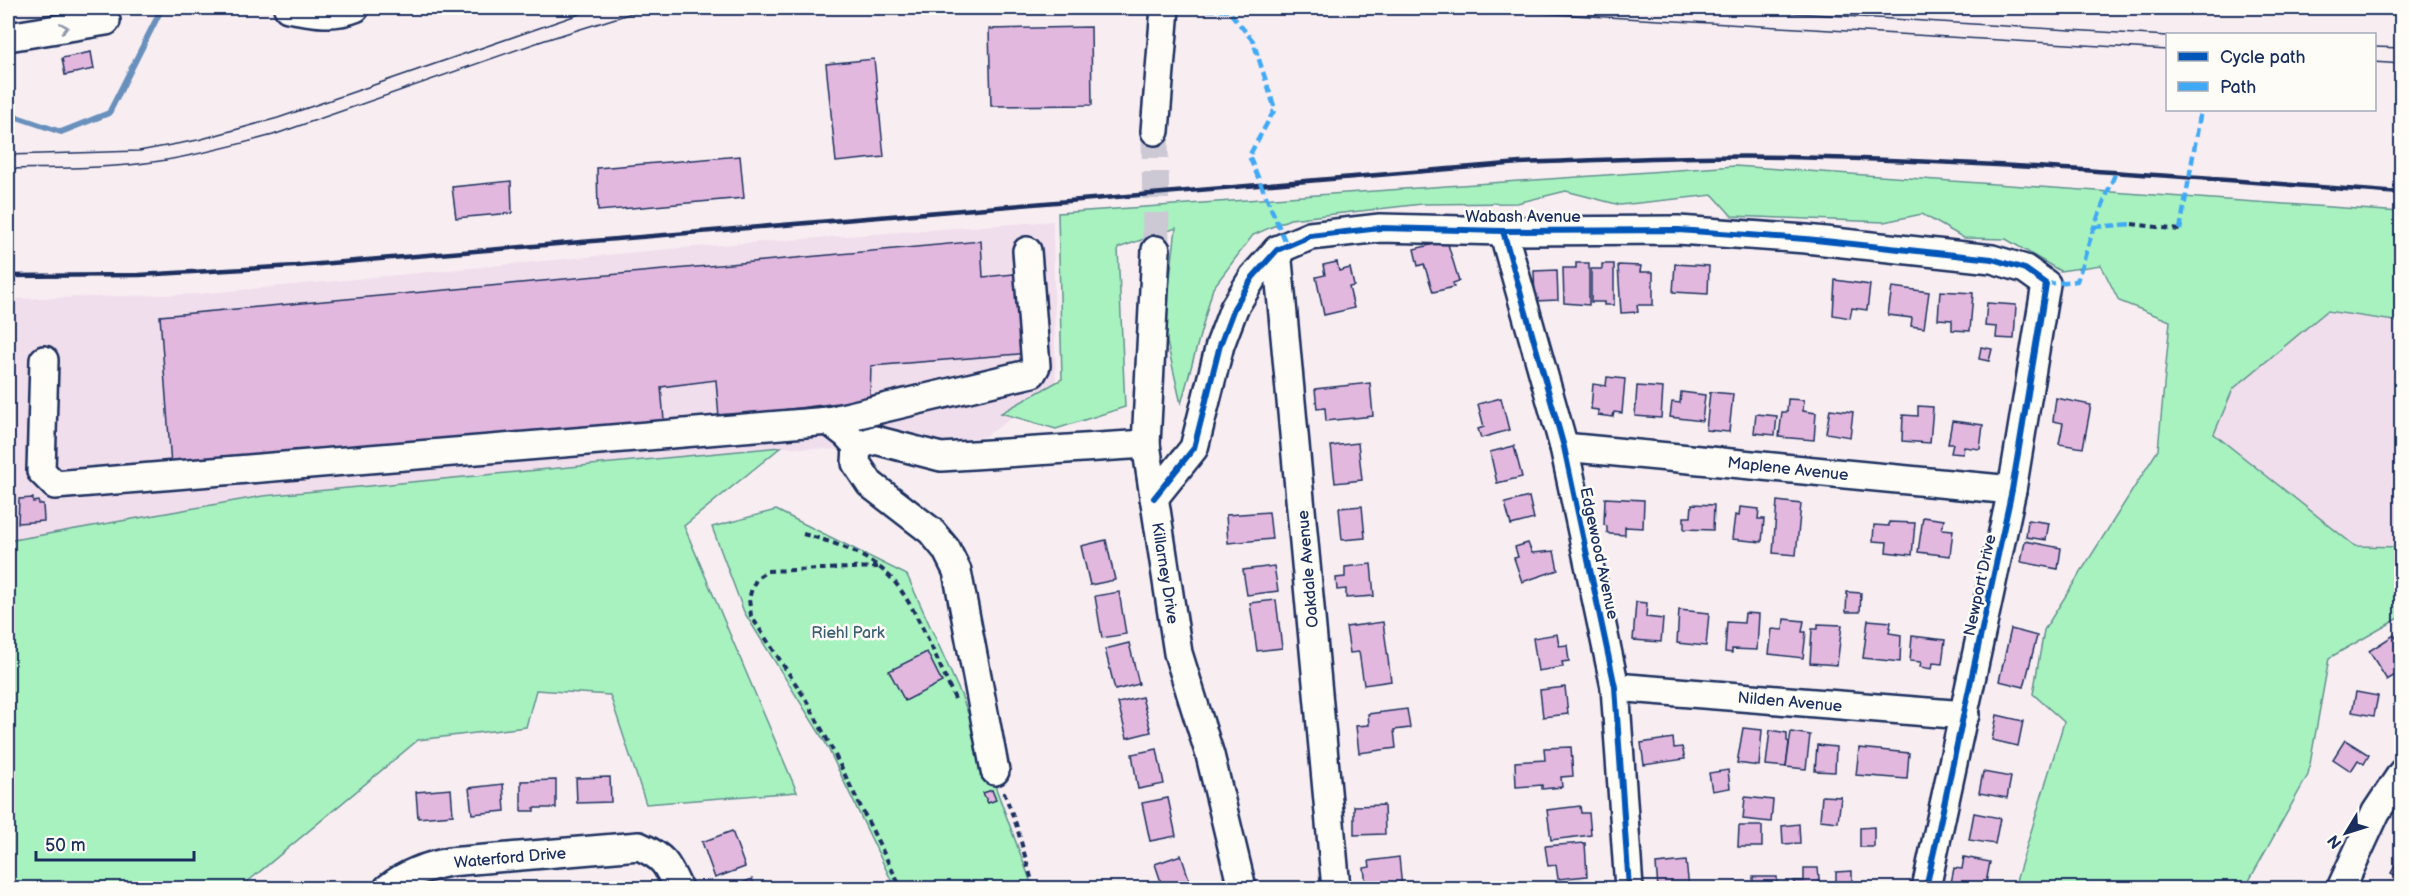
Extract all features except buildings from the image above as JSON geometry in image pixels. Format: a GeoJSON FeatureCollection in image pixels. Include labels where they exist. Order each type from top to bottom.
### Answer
{"type":"FeatureCollection","features":[{"type":"Feature","properties":{"kind":"street"},"geometry":{"type":"LineString","coordinates":[[8,37],[106,21],[102,8]]}},
{"type":"Feature","properties":{"kind":"street"},"geometry":{"type":"LineString","coordinates":[[288,8],[319,14],[343,13],[355,8]]}},
{"type":"Feature","properties":{"kind":"street"},"geometry":{"type":"LineString","coordinates":[[1155,131],[1165,8]]}},
{"type":"Feature","properties":{"kind":"street","name":"Wabash Avenue"},"geometry":{"type":"LineString","coordinates":[[1154,498],[1194,448],[1220,345],[1234,308],[1253,277],[1277,250],[1310,236],[1380,228],[1503,231],[1678,230],[1806,238],[1992,259],[2025,270],[2046,284]]}},
{"type":"Feature","properties":{"kind":"street","name":"Edgewood Avenue"},"geometry":{"type":"LineString","coordinates":[[1503,231],[1564,447],[1615,687],[1629,888]]}},
{"type":"Feature","properties":{"kind":"street","name":"Killarney Drive"},"geometry":{"type":"LineString","coordinates":[[1156,250],[1146,444],[1178,653],[1210,755],[1242,888]]}},
{"type":"Feature","properties":{"kind":"street","name":"Oakdale Avenue"},"geometry":{"type":"LineString","coordinates":[[1277,250],[1336,888]]}},
{"type":"Feature","properties":{"kind":"street"},"geometry":{"type":"LineString","coordinates":[[44,360],[41,471],[55,485],[829,421],[1032,373],[1036,366],[1027,251]]}},
{"type":"Feature","properties":{"kind":"street","name":"Newport Drive"},"geometry":{"type":"LineString","coordinates":[[1926,888],[2013,490],[2046,284]]}},
{"type":"Feature","properties":{"kind":"street"},"geometry":{"type":"LineString","coordinates":[[829,421],[857,446],[856,463],[870,484],[931,531],[946,549],[957,571],[996,771]]}},
{"type":"Feature","properties":{"kind":"street"},"geometry":{"type":"LineString","coordinates":[[857,446],[875,440],[941,457],[1146,444]]}},
{"type":"Feature","properties":{"kind":"street","name":"Maplene Avenue"},"geometry":{"type":"LineString","coordinates":[[1564,447],[2013,490]]}},
{"type":"Feature","properties":{"kind":"street","name":"Nilden Avenue"},"geometry":{"type":"LineString","coordinates":[[1615,687],[1965,715]]}},
{"type":"Feature","properties":{"kind":"street"},"geometry":{"type":"LineString","coordinates":[[2341,888],[2376,812],[2402,773]]}},
{"type":"Feature","properties":{"kind":"street","name":"Waterford Drive"},"geometry":{"type":"LineString","coordinates":[[388,888],[399,879],[421,868],[449,862],[639,846],[657,854],[670,870],[678,888]]}},
{"type":"Feature","properties":{"kind":"path"},"geometry":{"type":"LineString","coordinates":[[1308,8],[1357,9]]}},
{"type":"Feature","properties":{"kind":"path"},"geometry":{"type":"LineString","coordinates":[[2132,224],[2180,230]]}},
{"type":"Feature","properties":{"kind":"path"},"geometry":{"type":"LineString","coordinates":[[803,534],[864,557],[893,580],[905,598],[956,701]]}},
{"type":"Feature","properties":{"kind":"path"},"geometry":{"type":"LineString","coordinates":[[878,567],[767,571],[757,578],[749,599],[751,616],[805,698],[901,888]]}},
{"type":"Feature","properties":{"kind":"path"},"geometry":{"type":"LineString","coordinates":[[996,771],[1017,824],[1034,888]]}},
{"type":"Feature","properties":{"kind":"shaded area"},"geometry":{"type":"Polygon","coordinates":[[[1053,221],[1056,388],[986,436],[880,452],[781,447],[263,496],[8,541],[8,299],[197,294],[679,248],[1053,221]]]}},
{"type":"Feature","properties":{"kind":"shaded area"},"geometry":{"type":"Polygon","coordinates":[[[2328,311],[2401,322],[2401,547],[2355,546],[2214,434],[2233,389],[2328,311]]]}},
{"type":"Feature","properties":{"kind":"green space"},"geometry":{"type":"Polygon","coordinates":[[[1735,166],[2401,212],[2401,322],[2327,311],[2233,389],[2214,434],[2355,546],[2401,547],[2401,617],[2329,658],[2308,775],[2245,888],[2014,888],[2064,722],[2033,694],[2044,630],[2158,450],[2170,321],[2119,301],[2101,265],[2060,271],[2006,239],[1964,238],[1922,214],[1884,222],[1732,216],[1713,195],[1620,205],[1566,191],[1517,203],[1422,204],[1290,219],[1253,235],[1213,288],[1181,404],[1164,329],[1176,228],[1118,248],[1125,407],[1056,429],[1001,413],[1062,379],[1058,213],[1735,166]]]}},
{"type":"Feature","properties":{"kind":"green space"},"geometry":{"type":"Polygon","coordinates":[[[781,447],[684,526],[797,792],[646,804],[610,695],[536,690],[526,727],[418,740],[240,888],[8,888],[8,541],[263,496],[781,447]]]}},
{"type":"Feature","properties":{"kind":"green space","name":"Riehl Park"},"geometry":{"type":"Polygon","coordinates":[[[776,510],[907,575],[962,697],[1033,888],[895,888],[825,742],[744,612],[712,527],[776,510]]]}},
{"type":"Feature","properties":{"kind":"waterway"},"geometry":{"type":"LineString","coordinates":[[8,114],[61,132],[109,113],[162,8]]}},
{"type":"Feature","properties":{"kind":"waterway"},"geometry":{"type":"LineString","coordinates":[[2255,8],[2292,8]]}},
{"type":"Feature","properties":{"kind":"tunnel"},"geometry":{"type":"LineString","coordinates":[[1155,131],[1156,250]]}},
{"type":"Feature","properties":{"kind":"tram line"},"geometry":{"type":"LineString","coordinates":[[8,155],[139,151],[198,140],[278,118],[597,8]]}},
{"type":"Feature","properties":{"kind":"tram line"},"geometry":{"type":"LineString","coordinates":[[8,169],[84,168],[141,164],[231,146],[273,135],[542,41],[648,8]]}},
{"type":"Feature","properties":{"kind":"tram line"},"geometry":{"type":"LineString","coordinates":[[1455,8],[2166,50]]}},
{"type":"Feature","properties":{"kind":"tram line"},"geometry":{"type":"LineString","coordinates":[[1716,8],[2166,36]]}},
{"type":"Feature","properties":{"kind":"tram line"},"geometry":{"type":"LineString","coordinates":[[2376,47],[2402,48]]}},
{"type":"Feature","properties":{"kind":"tram line"},"geometry":{"type":"LineString","coordinates":[[2376,62],[2402,64]]}},
{"type":"Feature","properties":{"kind":"railway"},"geometry":{"type":"LineString","coordinates":[[8,276],[139,275],[296,266],[1520,163],[1620,159],[1754,157],[1941,162],[2402,193]]}},
{"type":"Feature","properties":{"kind":"marked path"},"geometry":{"type":"LineString","coordinates":[[1193,8],[1196,10],[1228,10],[1253,41],[1275,109],[1249,156],[1287,246]]}},
{"type":"Feature","properties":{"kind":"marked path"},"geometry":{"type":"LineString","coordinates":[[2180,230],[2201,111]]}},
{"type":"Feature","properties":{"kind":"marked path"},"geometry":{"type":"LineString","coordinates":[[2046,284],[2077,281],[2094,227],[2115,174]]}},
{"type":"Feature","properties":{"kind":"marked path"},"geometry":{"type":"LineString","coordinates":[[2094,227],[2132,224]]}},
{"type":"Feature","properties":{"kind":"cycle path"},"geometry":{"type":"LineString","coordinates":[[1154,498],[1194,448],[1220,345],[1234,308],[1253,277],[1277,250],[1310,236],[1380,228],[1503,231],[1678,230],[1806,239],[1992,259],[2025,269],[2046,284],[2012,490],[1926,888]]}},
{"type":"Feature","properties":{"kind":"cycle path"},"geometry":{"type":"LineString","coordinates":[[1503,231],[1564,447],[1615,687],[1629,888]]}}]}
